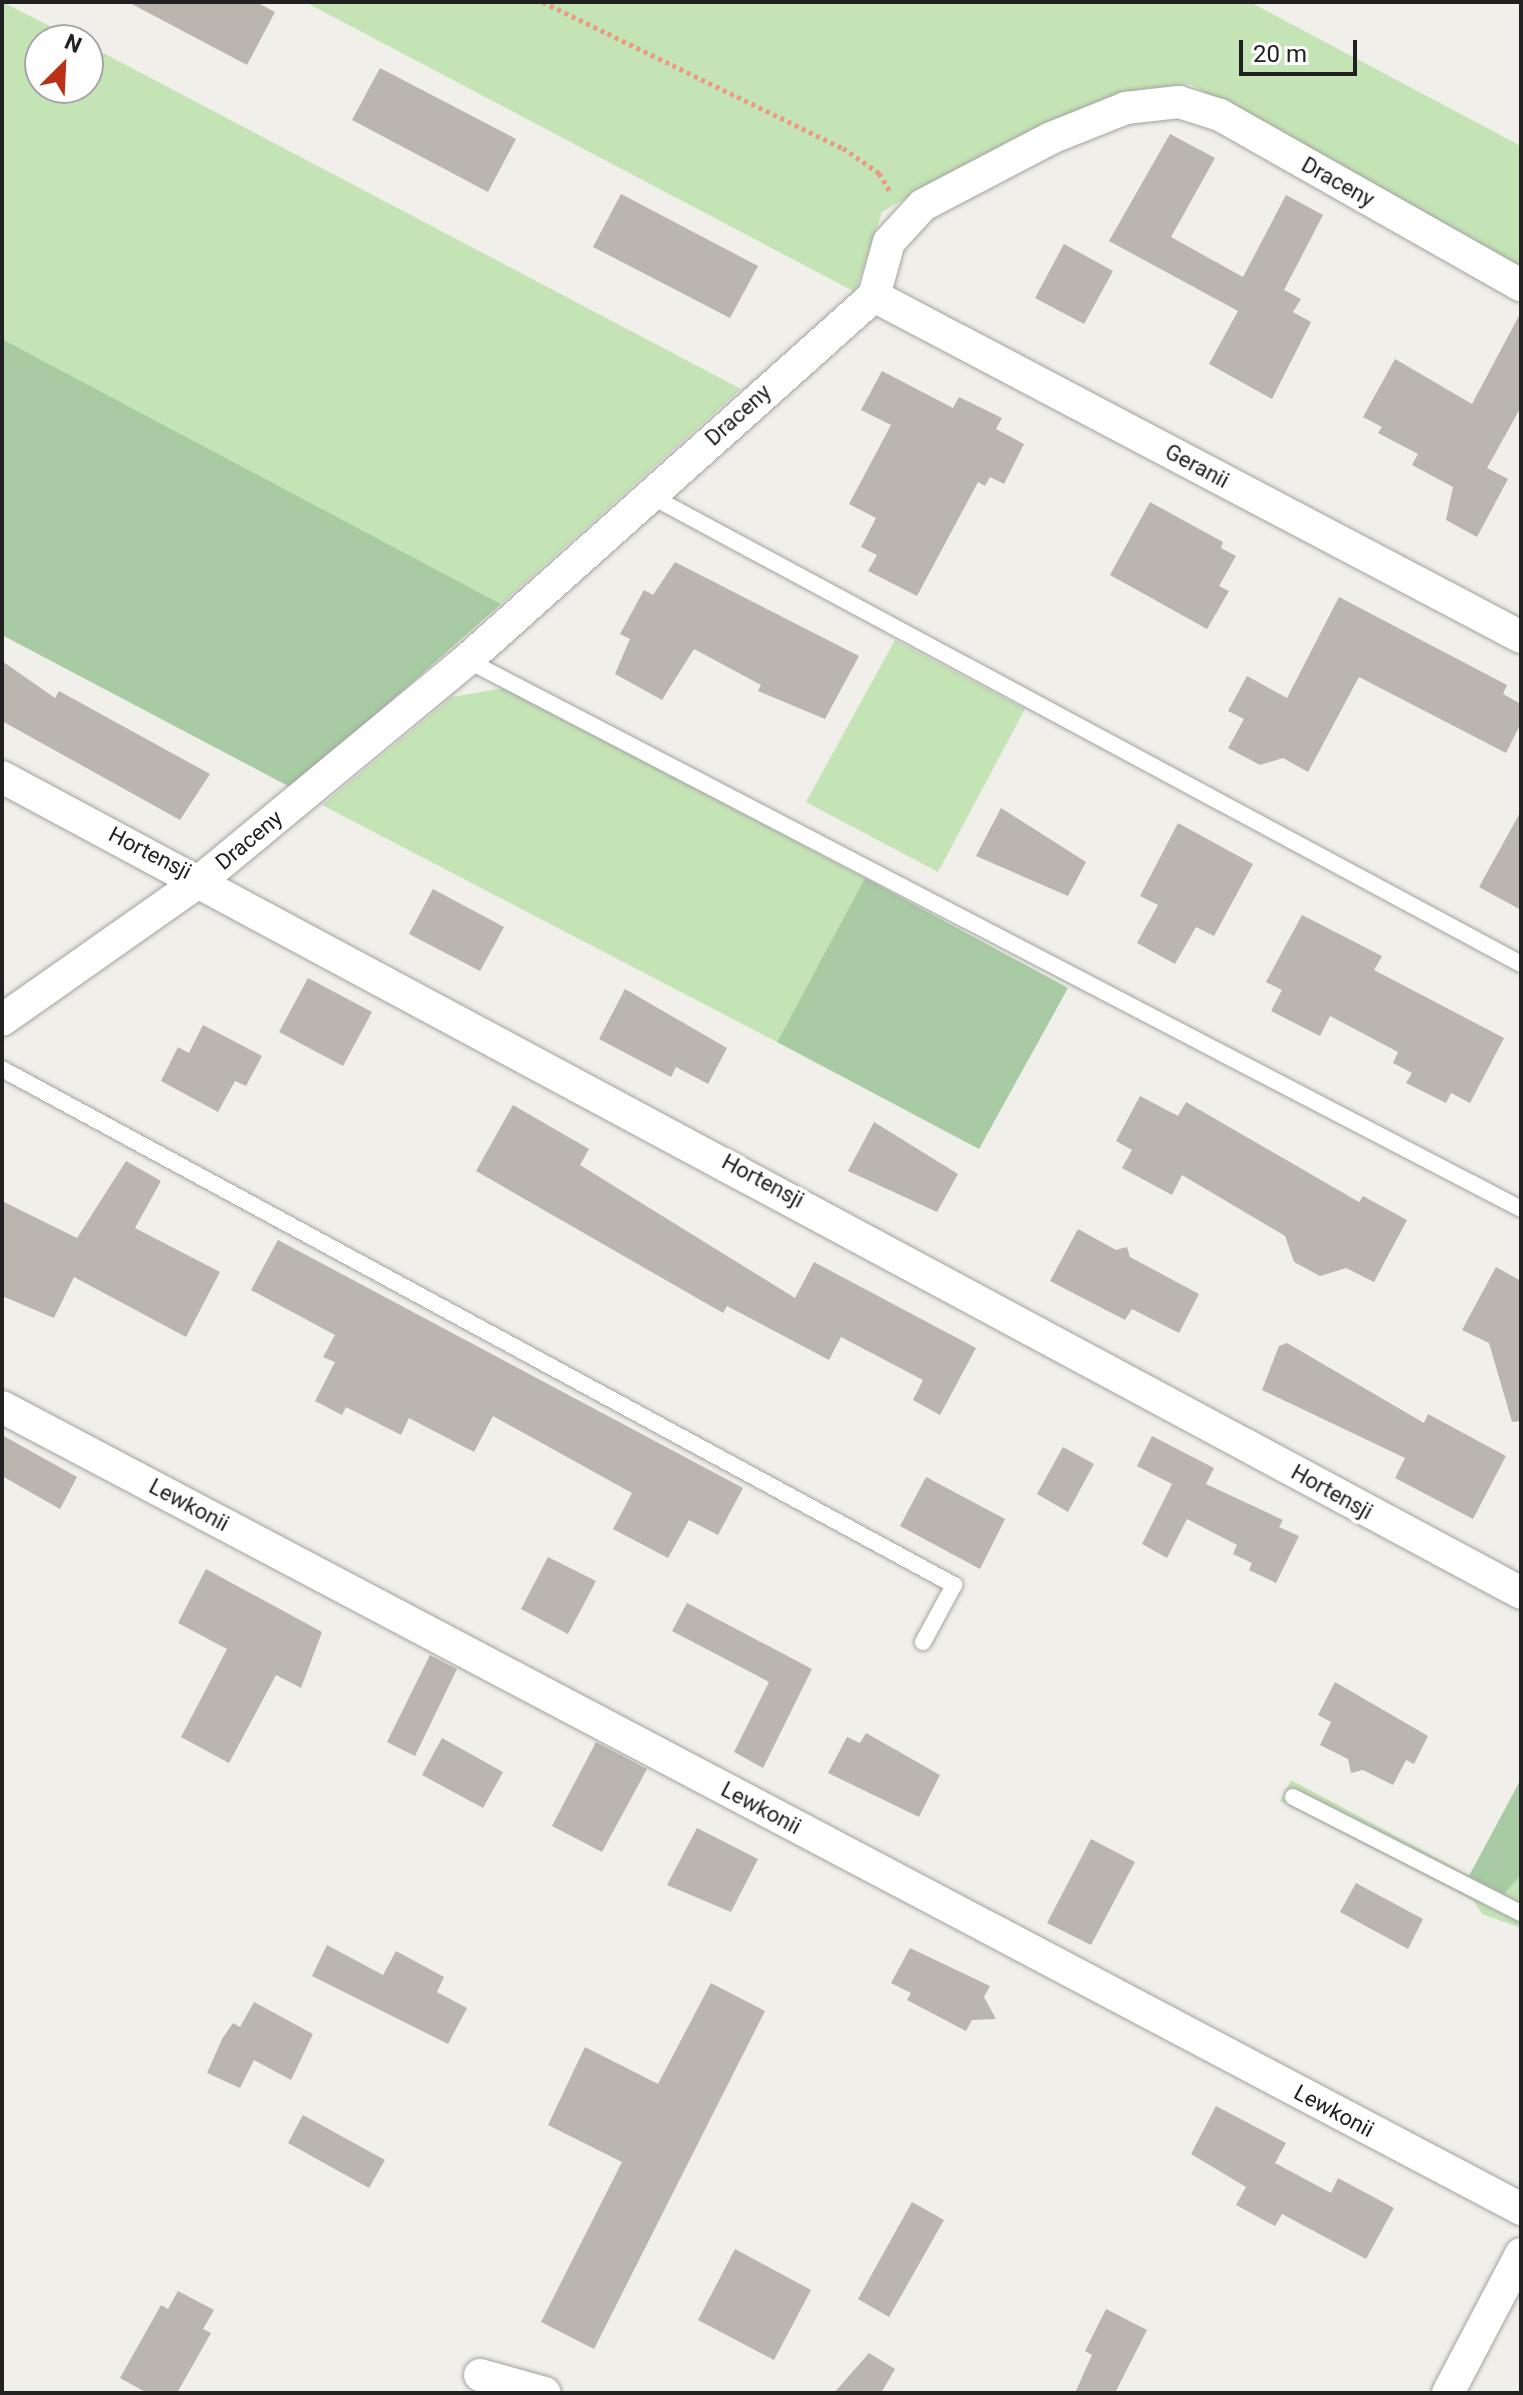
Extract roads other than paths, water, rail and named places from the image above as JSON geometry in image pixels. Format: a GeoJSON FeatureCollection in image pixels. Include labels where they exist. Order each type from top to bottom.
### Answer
{"type":"FeatureCollection","features":[{"type":"Feature","properties":{"kind":"street","name":"Draceny"},"geometry":{"type":"LineString","coordinates":[[2,1020],[201,880],[467,660],[874,296],[877,274],[900,227],[963,181],[1051,138],[1126,108],[1179,102],[1220,115],[1521,285]]}},
{"type":"Feature","properties":{"kind":"street","name":"Geranii"},"geometry":{"type":"LineString","coordinates":[[874,296],[1521,637]]}},
{"type":"Feature","properties":{"kind":"street","name":"Hortensji"},"geometry":{"type":"LineString","coordinates":[[2,777],[201,880],[1521,1593]]}},
{"type":"Feature","properties":{"kind":"street","name":"Lewkonii"},"geometry":{"type":"LineString","coordinates":[[2,1407],[1521,2209]]}},
{"type":"Feature","properties":{"kind":"street"},"geometry":{"type":"LineString","coordinates":[[1448,2393],[1521,2254]]}},
{"type":"Feature","properties":{"kind":"street"},"geometry":{"type":"LineString","coordinates":[[480,2375],[545,2393]]}},
{"type":"Feature","properties":{"kind":"lane"},"geometry":{"type":"LineString","coordinates":[[649,495],[1521,964]]}},
{"type":"Feature","properties":{"kind":"lane"},"geometry":{"type":"LineString","coordinates":[[467,660],[1521,1209]]}},
{"type":"Feature","properties":{"kind":"lane"},"geometry":{"type":"LineString","coordinates":[[2,1069],[954,1585],[923,1642]]}},
{"type":"Feature","properties":{"kind":"lane"},"geometry":{"type":"LineString","coordinates":[[1293,1797],[1521,1913]]}}]}
